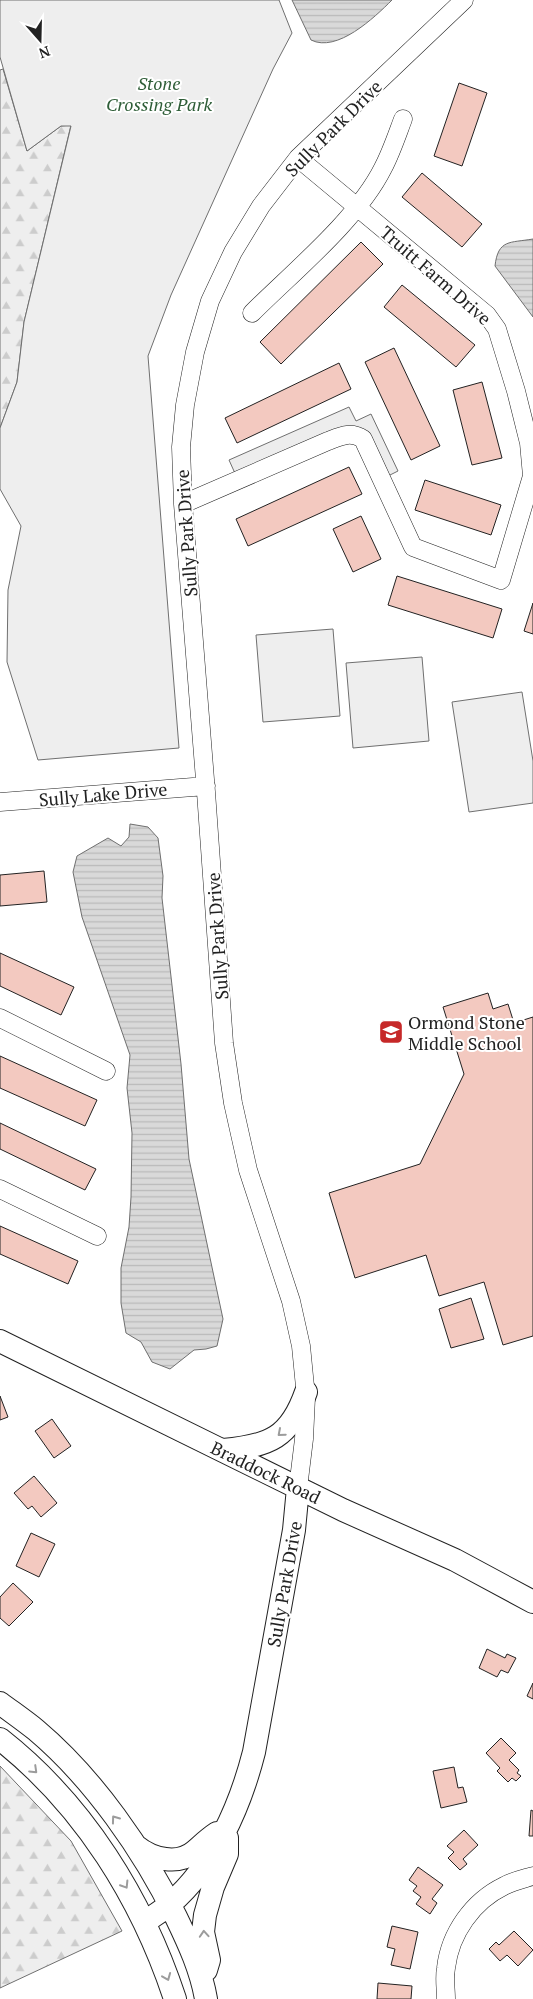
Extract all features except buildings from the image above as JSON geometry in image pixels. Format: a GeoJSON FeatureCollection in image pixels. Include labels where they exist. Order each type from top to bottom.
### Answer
{"type":"FeatureCollection","features":[{"type":"Feature","properties":{"kind":"main road","name":"Braddock Road"},"geometry":{"type":"LineString","coordinates":[[0,1342],[55,1367],[127,1405],[298,1488],[454,1560],[533,1602]]}},
{"type":"Feature","properties":{"kind":"main road"},"geometry":{"type":"LineString","coordinates":[[223,1450],[258,1446],[278,1436],[296,1414],[306,1392]]}},
{"type":"Feature","properties":{"kind":"main road","name":"Sully Park Drive"},"geometry":{"type":"LineString","coordinates":[[145,1922],[170,1904],[208,1859],[226,1828],[246,1784],[254,1752],[292,1540],[298,1488]]}},
{"type":"Feature","properties":{"kind":"main road"},"geometry":{"type":"LineString","coordinates":[[0,1702],[37,1731],[73,1766],[135,1845],[151,1869],[170,1904],[190,1947],[204,1990]]}},
{"type":"Feature","properties":{"kind":"main road"},"geometry":{"type":"LineString","coordinates":[[0,1739],[49,1784],[78,1817],[113,1866],[145,1922],[175,1999]]}},
{"type":"Feature","properties":{"kind":"main road"},"geometry":{"type":"LineString","coordinates":[[135,1845],[152,1856],[177,1859],[194,1852],[205,1840],[226,1828],[228,1854],[213,1887],[205,1915],[203,1932],[209,1960],[204,1990]]}},
{"type":"Feature","properties":{"kind":"street","name":"Sully Park Drive"},"geometry":{"type":"LineString","coordinates":[[298,1488],[304,1439],[306,1392],[301,1346],[293,1309],[254,1194],[233,1103],[224,1043],[206,786],[183,504],[181,447],[185,405],[195,352],[210,301],[232,252],[256,214],[298,158],[464,0]]}},
{"type":"Feature","properties":{"kind":"street"},"geometry":{"type":"LineString","coordinates":[[252,313],[357,207],[382,169],[403,119]]}},
{"type":"Feature","properties":{"kind":"street","name":"Truitt Farm Drive"},"geometry":{"type":"LineString","coordinates":[[183,504],[328,440],[344,435],[356,434],[363,439],[413,547],[501,580],[532,476],[529,443],[516,391],[497,329],[487,315],[298,158]]}},
{"type":"Feature","properties":{"kind":"street","name":"Sully Lake Drive"},"geometry":{"type":"LineString","coordinates":[[0,802],[206,786]]}},
{"type":"Feature","properties":{"kind":"street"},"geometry":{"type":"LineString","coordinates":[[0,1018],[106,1071]]}},
{"type":"Feature","properties":{"kind":"street"},"geometry":{"type":"LineString","coordinates":[[0,1189],[98,1236]]}},
{"type":"Feature","properties":{"kind":"street"},"geometry":{"type":"LineString","coordinates":[[446,1999],[446,1968],[452,1944],[461,1924],[490,1893],[505,1885],[533,1876]]}},
{"type":"Feature","properties":{"kind":"green space","name":"Stone Crossing Park"},"geometry":{"type":"Polygon","coordinates":[[[0,0],[279,0],[292,33],[273,69],[171,295],[148,356],[179,748],[38,760],[7,662],[8,590],[21,526],[0,489],[0,428],[17,382],[24,322],[71,126],[61,126],[27,151],[0,57],[0,0]]]}},
{"type":"Feature","properties":{"kind":"green space"},"geometry":{"type":"Polygon","coordinates":[[[3,69],[27,151],[61,126],[71,125],[24,322],[17,382],[0,428],[0,70],[3,69]]]}},
{"type":"Feature","properties":{"kind":"green space"},"geometry":{"type":"Polygon","coordinates":[[[333,629],[340,716],[263,722],[256,635],[333,629]]]}},
{"type":"Feature","properties":{"kind":"green space"},"geometry":{"type":"Polygon","coordinates":[[[422,657],[429,741],[353,748],[346,663],[422,657]]]}},
{"type":"Feature","properties":{"kind":"green space"},"geometry":{"type":"Polygon","coordinates":[[[522,692],[533,761],[533,803],[469,812],[452,702],[522,692]]]}},
{"type":"Feature","properties":{"kind":"green space"},"geometry":{"type":"Polygon","coordinates":[[[0,1766],[71,1841],[122,1931],[0,1988],[0,1766]]]}},
{"type":"Feature","properties":{"kind":"shaded area"},"geometry":{"type":"Polygon","coordinates":[[[292,0],[392,0],[354,32],[332,42],[321,43],[311,40],[292,0]]]}},
{"type":"Feature","properties":{"kind":"shaded area"},"geometry":{"type":"Polygon","coordinates":[[[533,239],[533,317],[495,266],[499,251],[506,244],[533,239]]]}},
{"type":"Feature","properties":{"kind":"shaded area"},"geometry":{"type":"Polygon","coordinates":[[[349,407],[356,421],[371,414],[398,471],[382,479],[356,434],[238,480],[229,460],[349,407]]]}},
{"type":"Feature","properties":{"kind":"shaded area"},"geometry":{"type":"Polygon","coordinates":[[[130,824],[148,827],[158,838],[163,876],[162,898],[181,1064],[189,1159],[223,1319],[217,1346],[194,1350],[170,1369],[152,1362],[141,1342],[126,1333],[121,1303],[121,1268],[129,1227],[131,1197],[132,1133],[127,1088],[130,1055],[82,917],[73,872],[77,856],[108,838],[121,846],[129,837],[130,824]]]}},
{"type":"Feature","properties":{"kind":"place","name":"Ormond Stone Middle School"},"geometry":{"type":"Point","coordinates":[391,1032]}}]}
